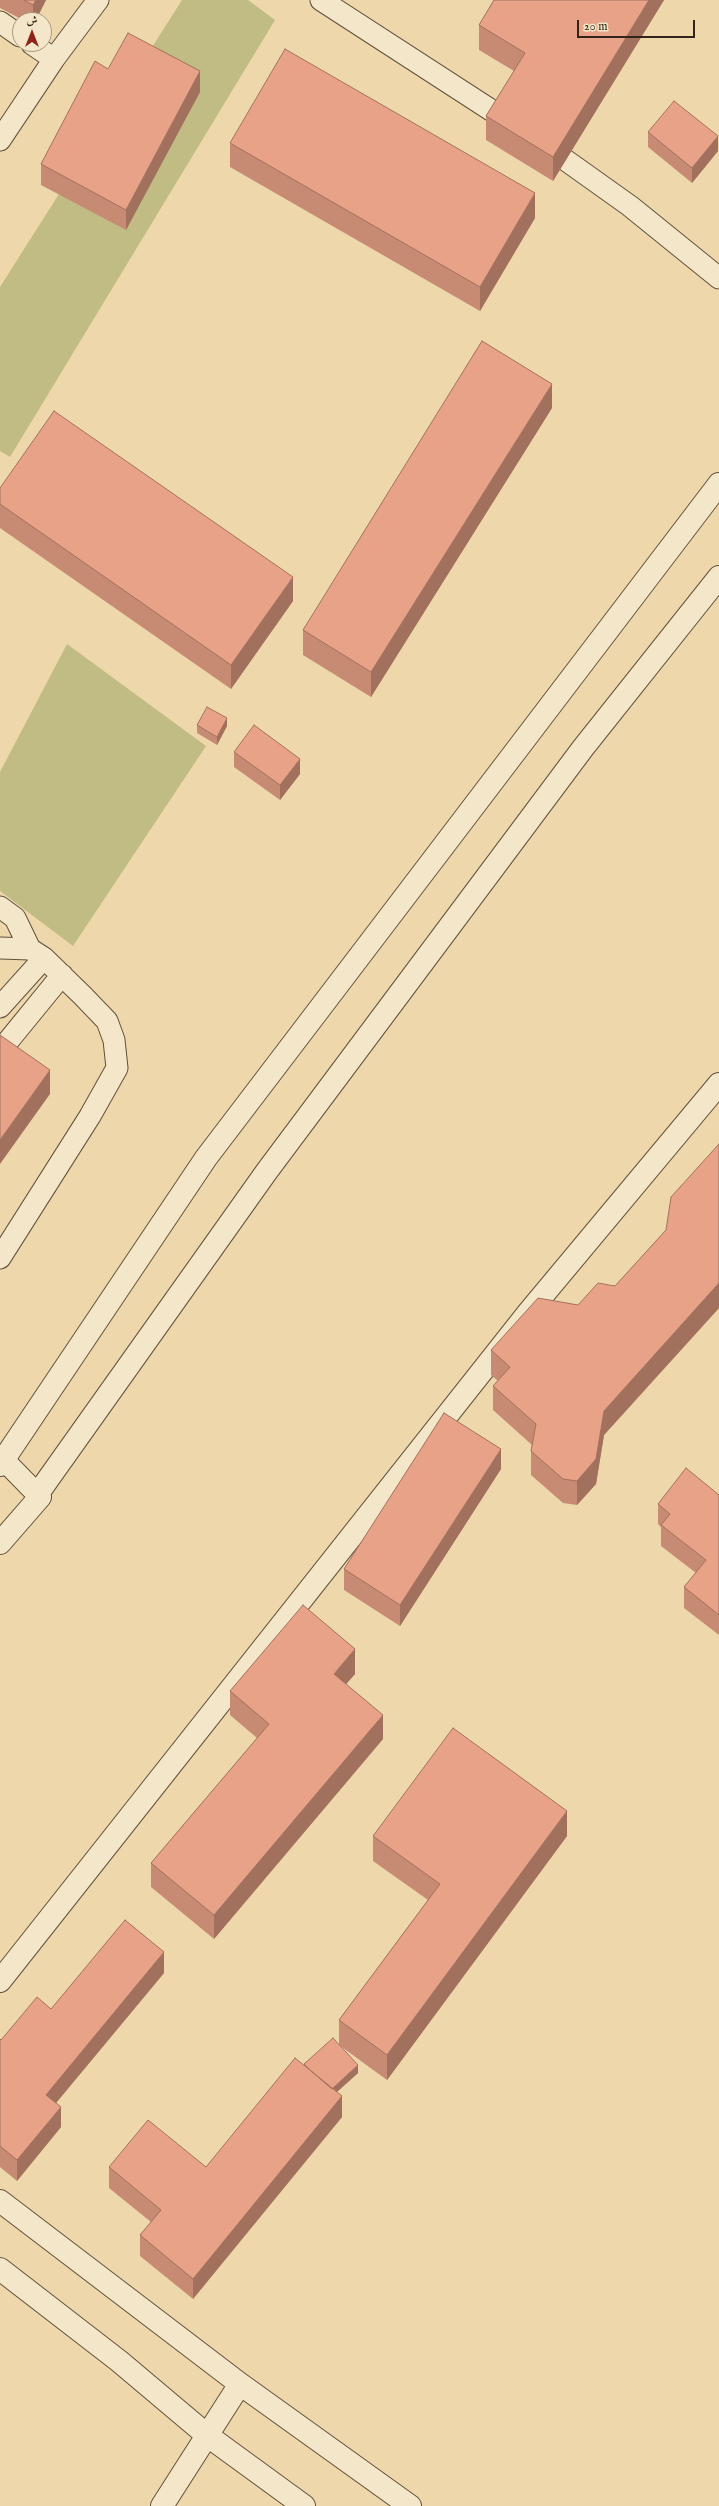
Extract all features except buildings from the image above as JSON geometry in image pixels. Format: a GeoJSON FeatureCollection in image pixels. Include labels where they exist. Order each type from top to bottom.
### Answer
{"type":"FeatureCollection","features":[{"type":"Feature","properties":{"kind":"street"},"geometry":{"type":"LineString","coordinates":[[2,1460],[206,1158],[719,484]]}},
{"type":"Feature","properties":{"kind":"street"},"geometry":{"type":"LineString","coordinates":[[0,1543],[40,1497],[40,1492],[267,1172],[583,748],[719,577]]}},
{"type":"Feature","properties":{"kind":"street"},"geometry":{"type":"LineString","coordinates":[[0,1981],[528,1313],[719,1084]]}},
{"type":"Feature","properties":{"kind":"street"},"geometry":{"type":"LineString","coordinates":[[0,2201],[240,2384],[410,2506]]}},
{"type":"Feature","properties":{"kind":"street"},"geometry":{"type":"LineString","coordinates":[[0,2269],[119,2361],[208,2436],[304,2506]]}},
{"type":"Feature","properties":{"kind":"street"},"geometry":{"type":"LineString","coordinates":[[162,2506],[240,2384]]}},
{"type":"Feature","properties":{"kind":"lane"},"geometry":{"type":"LineString","coordinates":[[0,140],[54,59],[98,0]]}},
{"type":"Feature","properties":{"kind":"lane"},"geometry":{"type":"LineString","coordinates":[[321,0],[575,165],[630,206],[719,278]]}},
{"type":"Feature","properties":{"kind":"lane"},"geometry":{"type":"LineString","coordinates":[[0,22],[12,30]]}},
{"type":"Feature","properties":{"kind":"lane"},"geometry":{"type":"LineString","coordinates":[[44,52],[54,59]]}},
{"type":"Feature","properties":{"kind":"lane"},"geometry":{"type":"LineString","coordinates":[[0,907],[14,918],[37,954],[62,976],[107,1021],[114,1040],[118,1068],[90,1116],[0,1258]]}},
{"type":"Feature","properties":{"kind":"lane"},"geometry":{"type":"LineString","coordinates":[[0,948],[37,954]]}},
{"type":"Feature","properties":{"kind":"lane"},"geometry":{"type":"LineString","coordinates":[[0,1007],[37,954]]}},
{"type":"Feature","properties":{"kind":"lane"},"geometry":{"type":"LineString","coordinates":[[0,1051],[62,976]]}},
{"type":"Feature","properties":{"kind":"lane"},"geometry":{"type":"LineString","coordinates":[[2,1460],[40,1497]]}},
{"type":"Feature","properties":{"kind":"shaded area"},"geometry":{"type":"Polygon","coordinates":[[[182,0],[248,0],[275,20],[10,457],[0,451],[0,287],[182,0]]]}},
{"type":"Feature","properties":{"kind":"shaded area"},"geometry":{"type":"Polygon","coordinates":[[[67,644],[206,746],[73,946],[0,891],[0,772],[67,644]]]}}]}
